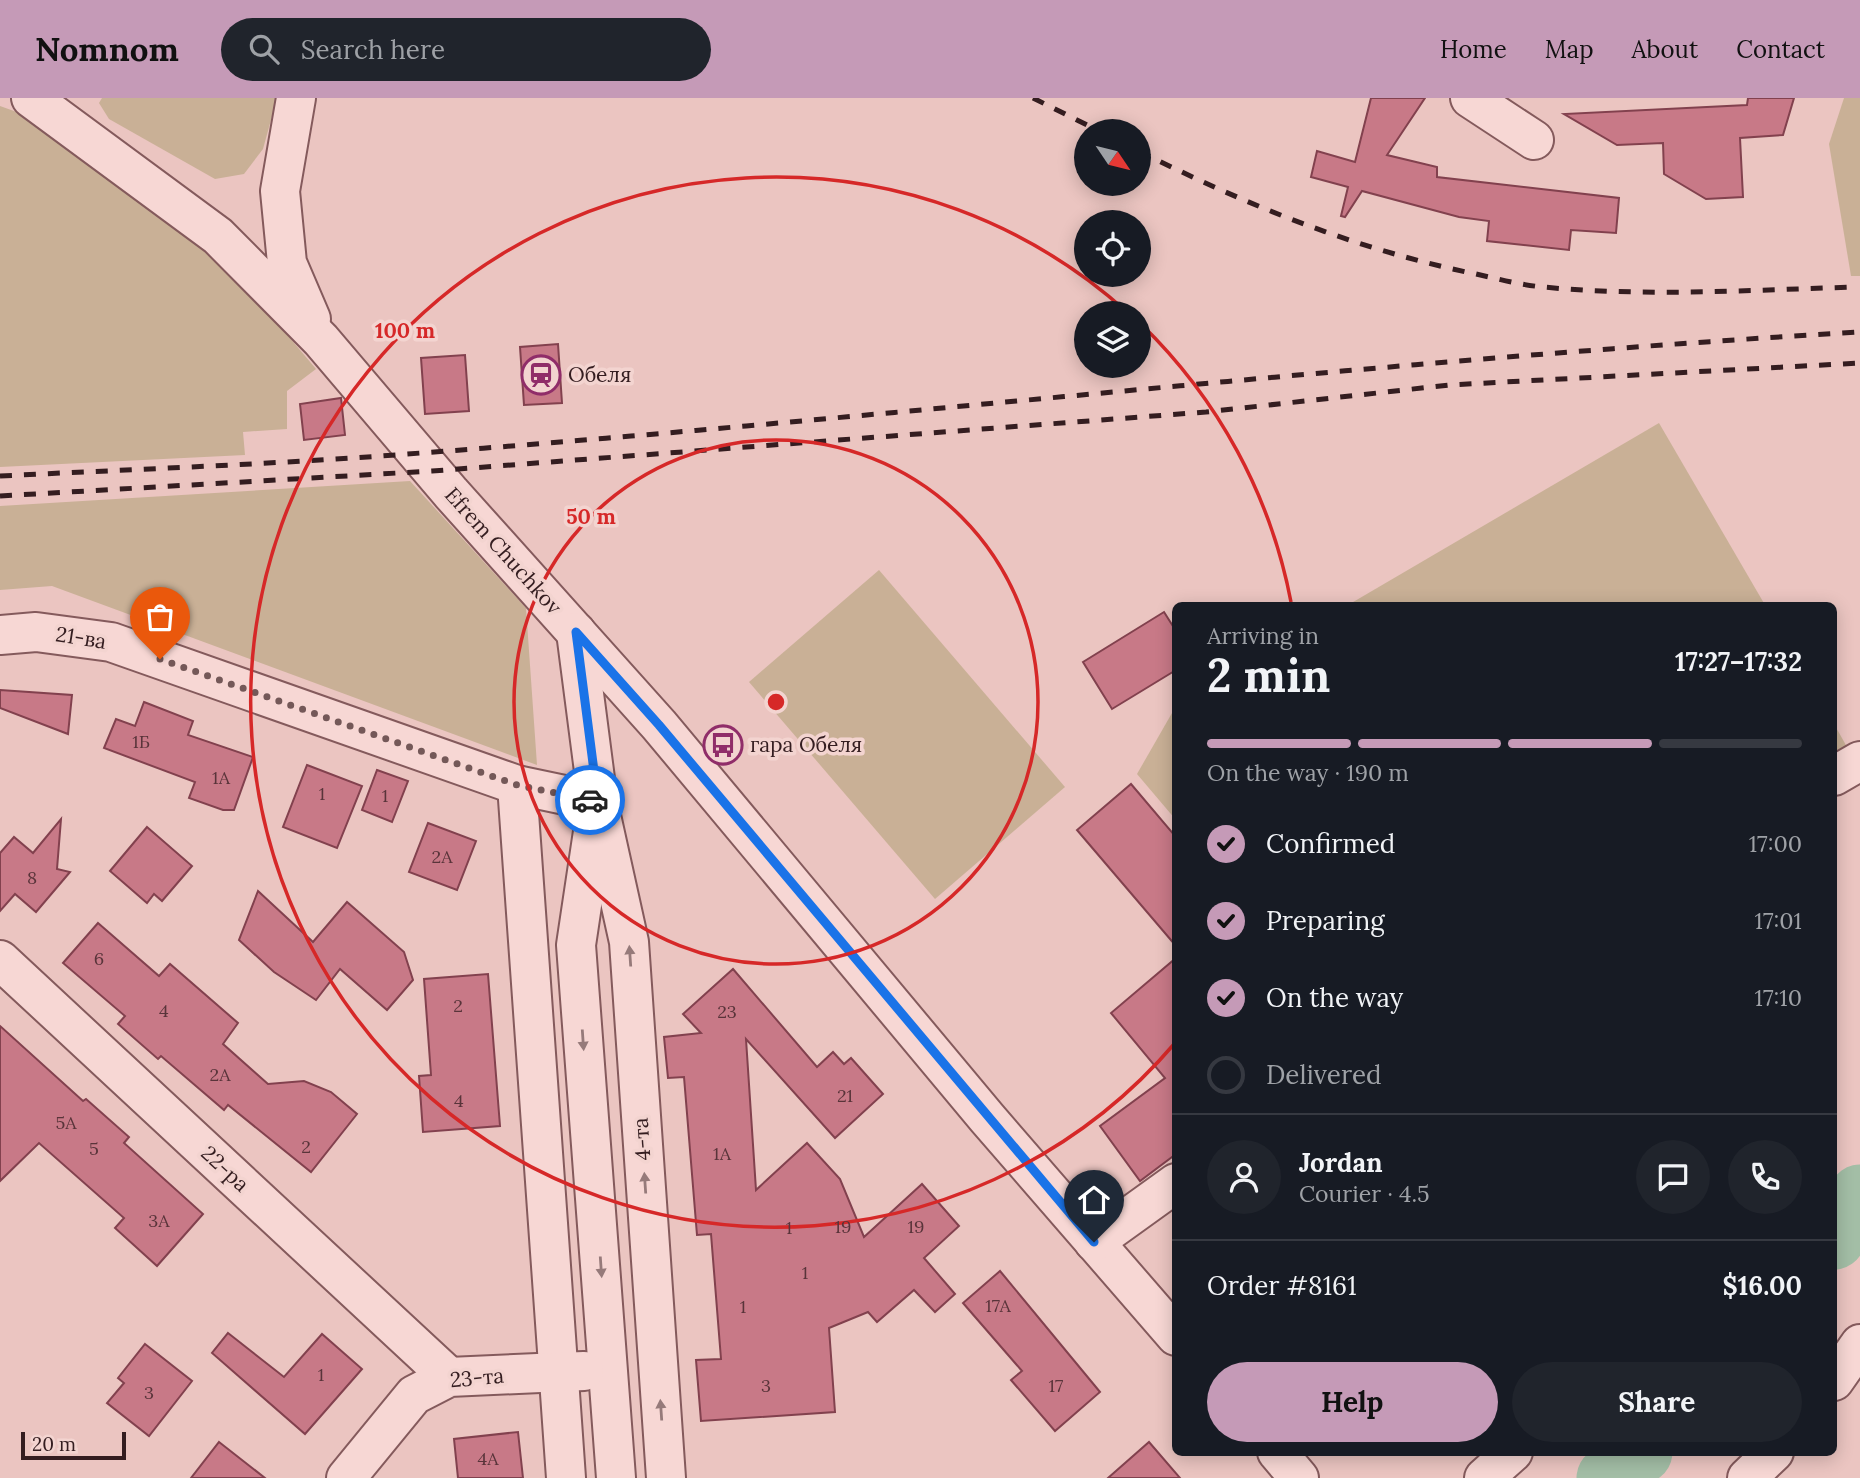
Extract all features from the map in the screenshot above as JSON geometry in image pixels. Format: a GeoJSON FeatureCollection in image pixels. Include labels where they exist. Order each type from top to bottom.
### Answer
{"type":"FeatureCollection","features":[{"type":"Feature","properties":{"kind":"street","name":"Efrem Chuchkov"},"geometry":{"type":"LineString","coordinates":[[31,98],[218,236],[321,341],[451,493],[659,725],[1172,1331]]}},
{"type":"Feature","properties":{"kind":"street"},"geometry":{"type":"LineString","coordinates":[[296,98],[281,191],[287,263],[321,341]]}},
{"type":"Feature","properties":{"kind":"street"},"geometry":{"type":"LineString","coordinates":[[1471,98],[1534,140]]}},
{"type":"Feature","properties":{"kind":"street","name":"21-ва"},"geometry":{"type":"LineString","coordinates":[[0,635],[36,632],[111,642],[517,785],[598,802]]}},
{"type":"Feature","properties":{"kind":"street","name":"4-та"},"geometry":{"type":"LineString","coordinates":[[576,632],[598,802],[629,942],[666,1478]]}},
{"type":"Feature","properties":{"kind":"street"},"geometry":{"type":"LineString","coordinates":[[1837,773],[1860,761]]}},
{"type":"Feature","properties":{"kind":"street"},"geometry":{"type":"LineString","coordinates":[[517,785],[566,1478]]}},
{"type":"Feature","properties":{"kind":"street","name":"4-та"},"geometry":{"type":"LineString","coordinates":[[598,802],[576,945],[616,1478]]}},
{"type":"Feature","properties":{"kind":"street","name":"22-ра"},"geometry":{"type":"LineString","coordinates":[[0,960],[449,1377]]}},
{"type":"Feature","properties":{"kind":"street"},"geometry":{"type":"LineString","coordinates":[[1094,1242],[1172,1186]]}},
{"type":"Feature","properties":{"kind":"street"},"geometry":{"type":"LineString","coordinates":[[1837,1377],[1860,1345]]}},
{"type":"Feature","properties":{"kind":"street","name":"23-та"},"geometry":{"type":"LineString","coordinates":[[346,1478],[414,1395],[449,1377],[558,1373],[608,1368]]}},
{"type":"Feature","properties":{"kind":"street"},"geometry":{"type":"LineString","coordinates":[[1280,1456],[1299,1478]]}},
{"type":"Feature","properties":{"kind":"street"},"geometry":{"type":"LineString","coordinates":[[1484,1478],[1509,1456]]}},
{"type":"Feature","properties":{"kind":"street"},"geometry":{"type":"LineString","coordinates":[[1747,1478],[1770,1456]]}},
{"type":"Feature","properties":{"kind":"shaded area"},"geometry":{"type":"Polygon","coordinates":[[[102,98],[277,98],[263,149],[244,174],[215,179],[109,119],[99,103],[102,98]]]}},
{"type":"Feature","properties":{"kind":"shaded area"},"geometry":{"type":"Polygon","coordinates":[[[1844,98],[1860,98],[1860,276],[1851,276],[1829,144],[1844,98]]]}},
{"type":"Feature","properties":{"kind":"shaded area"},"geometry":{"type":"Polygon","coordinates":[[[0,106],[39,120],[236,274],[316,369],[287,391],[287,429],[243,432],[245,455],[0,467],[0,106]]]}},
{"type":"Feature","properties":{"kind":"shaded area"},"geometry":{"type":"Polygon","coordinates":[[[1659,423],[1763,602],[1353,602],[1659,423]]]}},
{"type":"Feature","properties":{"kind":"shaded area"},"geometry":{"type":"Polygon","coordinates":[[[410,481],[526,608],[537,765],[52,586],[0,590],[0,506],[410,481]]]}},
{"type":"Feature","properties":{"kind":"shaded area"},"geometry":{"type":"Polygon","coordinates":[[[879,570],[1065,787],[935,899],[749,682],[879,570]]]}},
{"type":"Feature","properties":{"kind":"shaded area"},"geometry":{"type":"Polygon","coordinates":[[[1172,713],[1172,815],[1137,774],[1172,713]]]}},
{"type":"Feature","properties":{"kind":"shaded area"},"geometry":{"type":"Polygon","coordinates":[[[1837,729],[1851,754],[1837,762],[1837,729]]]}},
{"type":"Feature","properties":{"kind":"building"},"geometry":{"type":"Polygon","coordinates":[[[1371,98],[1425,98],[1387,155],[1437,167],[1437,177],[1619,198],[1616,233],[1571,230],[1569,250],[1487,241],[1489,221],[1459,217],[1362,191],[1345,217],[1341,216],[1348,187],[1311,177],[1317,151],[1355,162],[1371,98]]]}},
{"type":"Feature","properties":{"kind":"building"},"geometry":{"type":"Polygon","coordinates":[[[1748,98],[1794,98],[1783,135],[1740,138],[1743,197],[1706,199],[1664,174],[1663,143],[1617,145],[1564,114],[1747,105],[1748,98]]]}},
{"type":"Feature","properties":{"kind":"building"},"geometry":{"type":"Polygon","coordinates":[[[558,344],[562,403],[524,405],[520,347],[558,344]]]}},
{"type":"Feature","properties":{"kind":"building"},"geometry":{"type":"Polygon","coordinates":[[[465,355],[469,411],[425,414],[421,358],[465,355]]]}},
{"type":"Feature","properties":{"kind":"building"},"geometry":{"type":"Polygon","coordinates":[[[341,398],[345,435],[304,440],[300,404],[341,398]]]}},
{"type":"Feature","properties":{"kind":"building"},"geometry":{"type":"Polygon","coordinates":[[[1164,612],[1172,625],[1172,672],[1112,709],[1083,662],[1164,612]]]}},
{"type":"Feature","properties":{"kind":"building"},"geometry":{"type":"Polygon","coordinates":[[[0,690],[72,695],[68,734],[0,708],[0,690]]]}},
{"type":"Feature","properties":{"kind":"building"},"geometry":{"type":"Polygon","coordinates":[[[144,702],[193,721],[188,735],[253,757],[234,810],[223,810],[189,798],[195,782],[104,748],[116,719],[135,726],[144,702]]]}},
{"type":"Feature","properties":{"kind":"building"},"geometry":{"type":"Polygon","coordinates":[[[307,765],[362,786],[337,848],[283,827],[307,765]]]}},
{"type":"Feature","properties":{"kind":"building"},"geometry":{"type":"Polygon","coordinates":[[[377,770],[408,781],[392,822],[362,810],[377,770]]]}},
{"type":"Feature","properties":{"kind":"building"},"geometry":{"type":"Polygon","coordinates":[[[1131,784],[1172,832],[1172,941],[1077,830],[1131,784]]]}},
{"type":"Feature","properties":{"kind":"building"},"geometry":{"type":"Polygon","coordinates":[[[61,819],[57,869],[70,872],[36,912],[15,894],[0,911],[0,853],[14,837],[33,853],[61,819]]]}},
{"type":"Feature","properties":{"kind":"building"},"geometry":{"type":"Polygon","coordinates":[[[428,823],[476,841],[457,890],[409,872],[428,823]]]}},
{"type":"Feature","properties":{"kind":"building"},"geometry":{"type":"Polygon","coordinates":[[[147,827],[192,866],[162,901],[154,894],[147,903],[110,871],[147,827]]]}},
{"type":"Feature","properties":{"kind":"building"},"geometry":{"type":"Polygon","coordinates":[[[258,891],[313,942],[347,902],[404,952],[413,980],[387,1010],[340,969],[316,1000],[274,972],[239,940],[258,891]]]}},
{"type":"Feature","properties":{"kind":"building"},"geometry":{"type":"Polygon","coordinates":[[[98,923],[159,976],[170,964],[238,1023],[223,1044],[268,1084],[304,1081],[331,1092],[357,1114],[311,1172],[228,1105],[224,1110],[161,1056],[158,1059],[118,1024],[125,1016],[63,963],[98,923]]]}},
{"type":"Feature","properties":{"kind":"building"},"geometry":{"type":"Polygon","coordinates":[[[1172,961],[1172,1157],[1140,1181],[1100,1126],[1165,1078],[1111,1013],[1172,961]]]}},
{"type":"Feature","properties":{"kind":"building"},"geometry":{"type":"Polygon","coordinates":[[[733,969],[817,1067],[833,1052],[844,1064],[851,1058],[883,1094],[835,1138],[746,1039],[756,1190],[807,1143],[840,1179],[864,1237],[922,1184],[959,1226],[924,1258],[955,1294],[935,1312],[914,1290],[877,1322],[868,1312],[829,1328],[835,1412],[701,1421],[696,1360],[721,1359],[711,1234],[697,1235],[684,1077],[668,1078],[664,1037],[701,1033],[683,1014],[733,969]]]}},
{"type":"Feature","properties":{"kind":"building"},"geometry":{"type":"Polygon","coordinates":[[[488,974],[500,1126],[423,1132],[419,1076],[431,1075],[424,979],[488,974]]]}},
{"type":"Feature","properties":{"kind":"building"},"geometry":{"type":"Polygon","coordinates":[[[0,1026],[83,1101],[86,1099],[129,1137],[124,1143],[203,1214],[157,1266],[115,1228],[124,1218],[39,1143],[0,1181],[0,1026]]]}},
{"type":"Feature","properties":{"kind":"building"},"geometry":{"type":"Polygon","coordinates":[[[1000,1271],[1100,1392],[1055,1431],[1011,1380],[1022,1371],[963,1303],[1000,1271]]]}},
{"type":"Feature","properties":{"kind":"building"},"geometry":{"type":"Polygon","coordinates":[[[228,1333],[284,1377],[322,1334],[362,1369],[305,1434],[212,1353],[228,1333]]]}},
{"type":"Feature","properties":{"kind":"building"},"geometry":{"type":"Polygon","coordinates":[[[145,1344],[192,1381],[149,1436],[107,1403],[124,1383],[118,1378],[145,1344]]]}},
{"type":"Feature","properties":{"kind":"building"},"geometry":{"type":"Polygon","coordinates":[[[518,1432],[523,1478],[458,1478],[454,1439],[518,1432]]]}},
{"type":"Feature","properties":{"kind":"building"},"geometry":{"type":"Polygon","coordinates":[[[219,1442],[265,1478],[191,1478],[219,1442]]]}},
{"type":"Feature","properties":{"kind":"building"},"geometry":{"type":"Polygon","coordinates":[[[1149,1442],[1180,1478],[1108,1478],[1149,1442]]]}},
{"type":"Feature","properties":{"kind":"waterway"},"geometry":{"type":"LineString","coordinates":[[1837,1233],[1860,1196]]}},
{"type":"Feature","properties":{"kind":"waterway"},"geometry":{"type":"LineString","coordinates":[[1608,1478],[1636,1456]]}},
{"type":"Feature","properties":{"kind":"railway"},"geometry":{"type":"LineString","coordinates":[[1033,98],[1075,119]]}},
{"type":"Feature","properties":{"kind":"railway"},"geometry":{"type":"LineString","coordinates":[[1152,158],[1220,190],[1346,239],[1432,264],[1518,283],[1621,292],[1855,287]]}},
{"type":"Feature","properties":{"kind":"railway"},"geometry":{"type":"LineString","coordinates":[[0,476],[421,453],[1320,373],[1860,332]]}},
{"type":"Feature","properties":{"kind":"railway"},"geometry":{"type":"LineString","coordinates":[[0,496],[432,471],[1206,412],[1449,385],[1860,363]]}},
{"type":"Feature","properties":{"kind":"way so far"},"geometry":{"type":"LineString","coordinates":[[160,659],[517,785],[590,800]]}},
{"type":"Feature","properties":{"kind":"place","name":"Обеля"},"geometry":{"type":"Point","coordinates":[541,375]}},
{"type":"Feature","properties":{"kind":"place","name":"гара Обеля"},"geometry":{"type":"Point","coordinates":[723,745]}},
{"type":"Feature","properties":{"kind":"route"},"geometry":{"type":"LineString","coordinates":[[590,800],[598,802],[576,632],[659,725],[1094,1242]]}}]}
